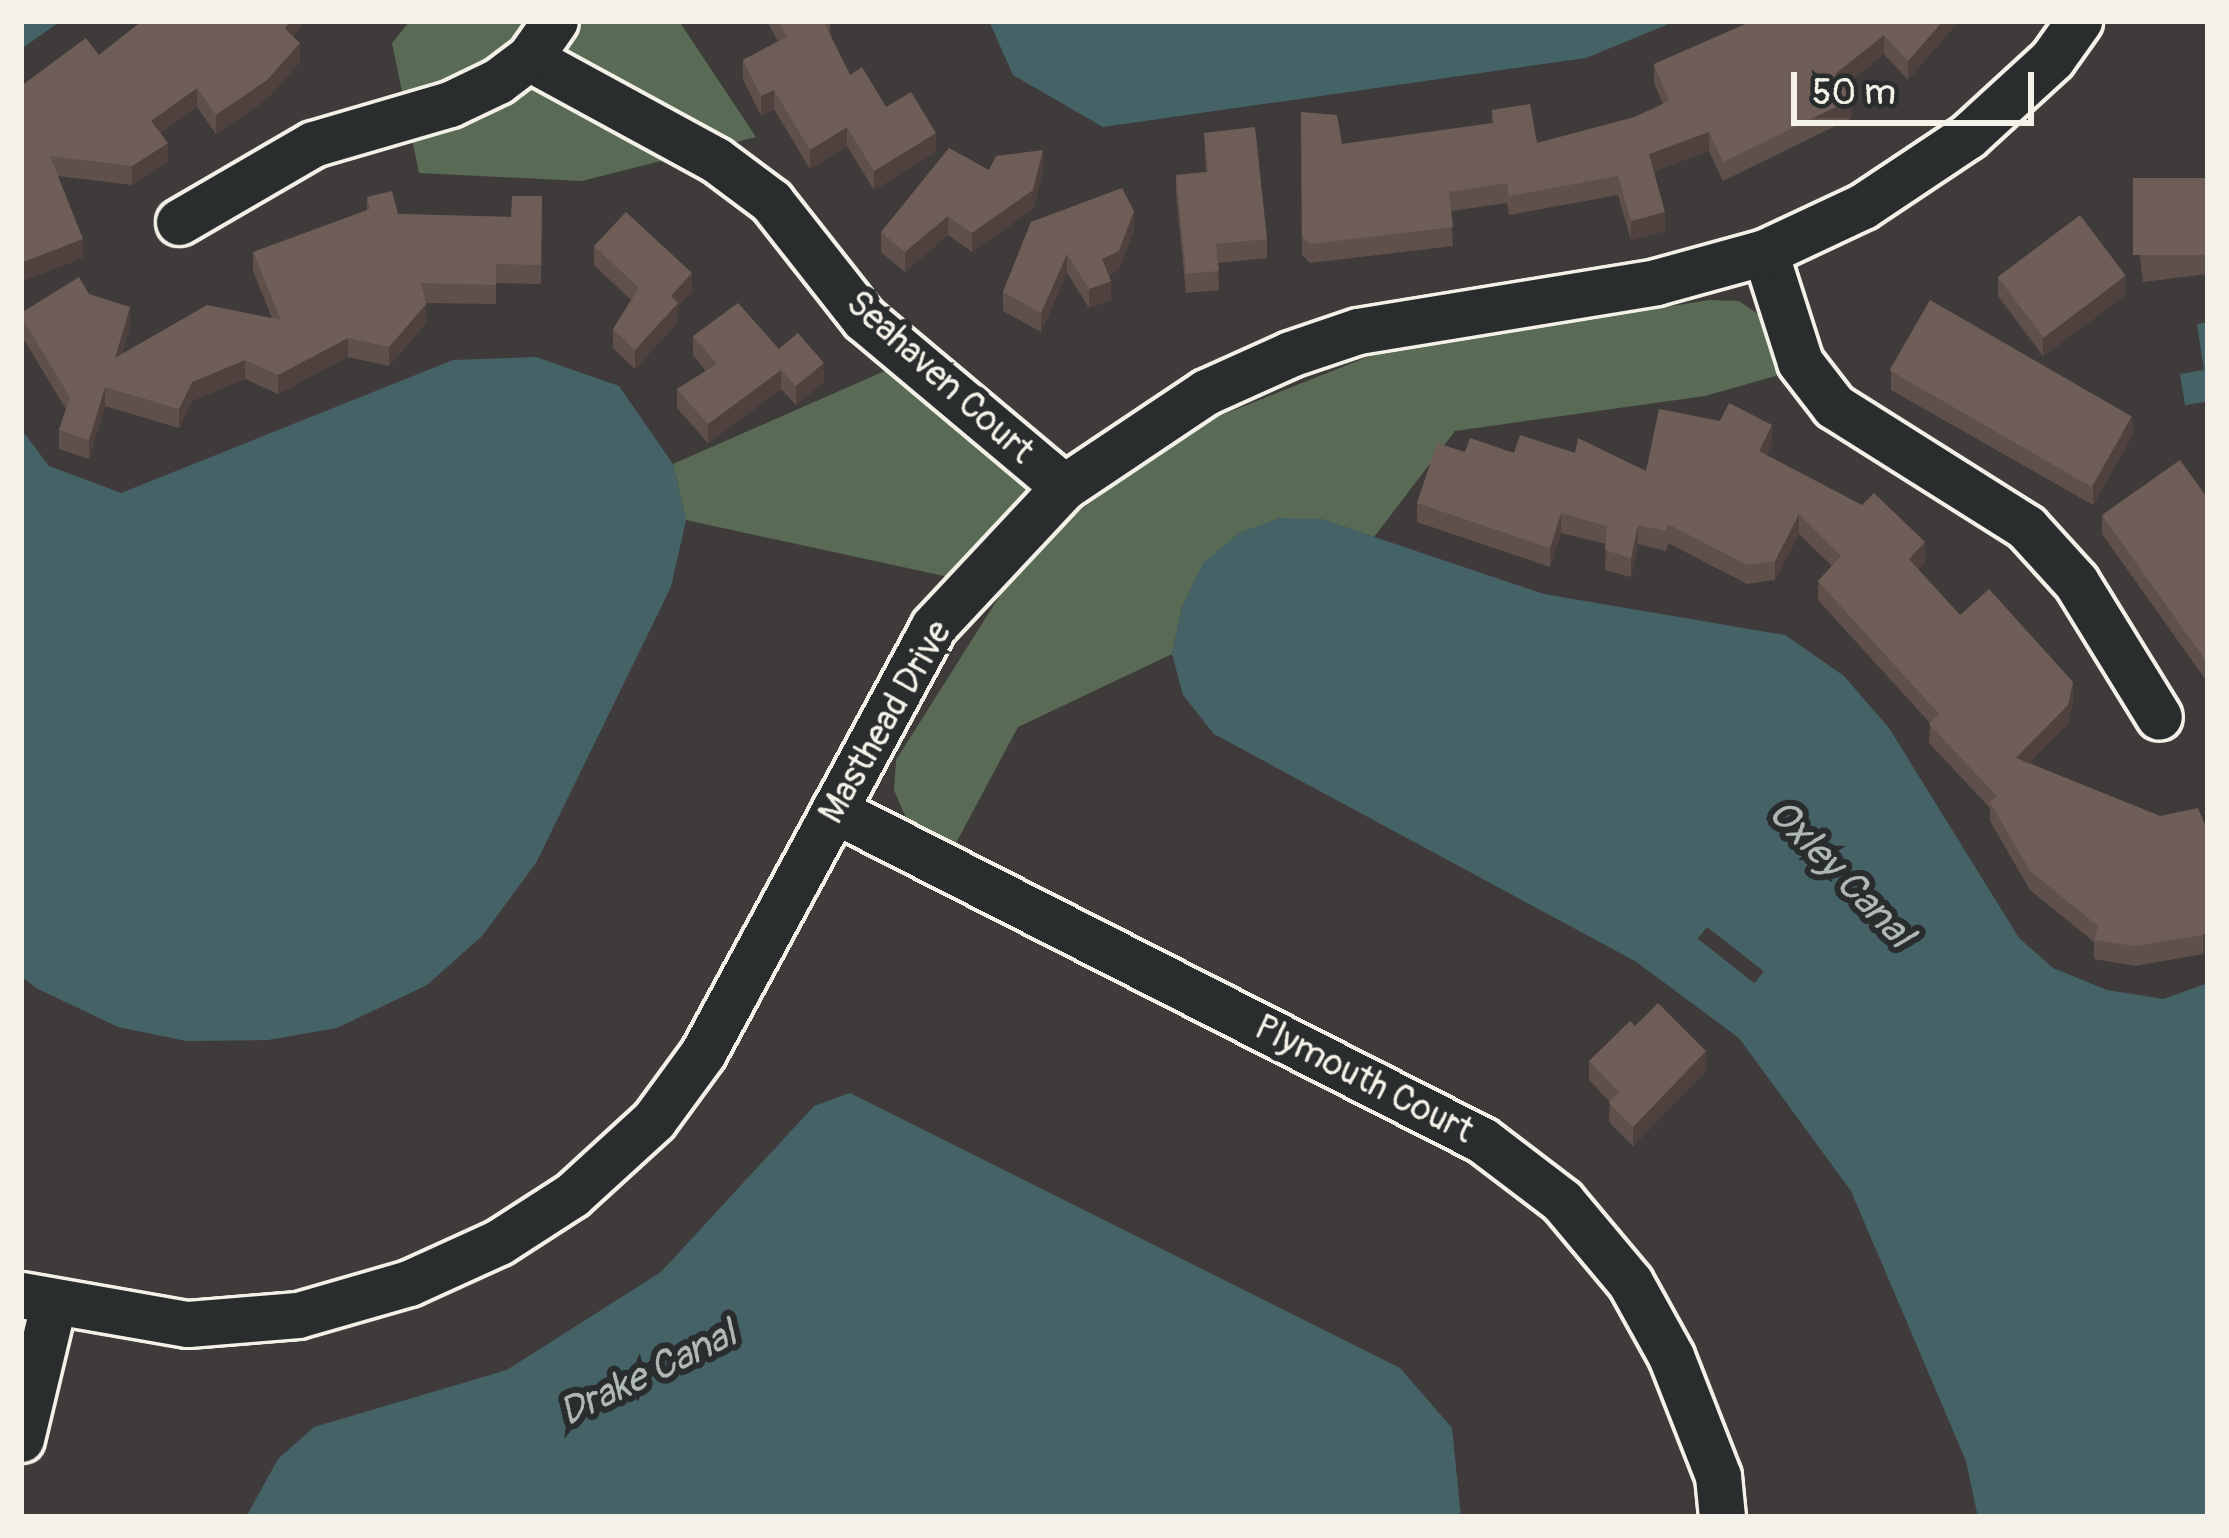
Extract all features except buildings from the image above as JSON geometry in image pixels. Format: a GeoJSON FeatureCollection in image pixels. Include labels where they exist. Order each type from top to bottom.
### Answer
{"type":"FeatureCollection","features":[{"type":"Feature","properties":{"kind":"street","name":"Masthead Drive"},"geometry":{"type":"LineString","coordinates":[[37,1300],[188,1324],[298,1315],[410,1283],[499,1242],[572,1195],[654,1120],[703,1053],[933,627],[1064,487],[1206,392],[1290,354],[1358,331],[1656,282],[1765,252],[1863,206],[1968,136],[2052,59],[2079,21]]}},
{"type":"Feature","properties":{"kind":"street","name":"Seahaven Court"},"geometry":{"type":"LineString","coordinates":[[179,222],[313,143],[450,104],[542,39],[771,201],[864,319],[1064,487]]}},
{"type":"Feature","properties":{"kind":"street"},"geometry":{"type":"LineString","coordinates":[[1765,252],[1800,362],[1834,406],[2026,527],[2076,582],[2159,717]]}},
{"type":"Feature","properties":{"kind":"street","name":"Plymouth Court"},"geometry":{"type":"LineString","coordinates":[[834,810],[1482,1140],[1562,1201],[1630,1282],[1671,1356],[1718,1476],[1722,1517]]}},
{"type":"Feature","properties":{"kind":"street"},"geometry":{"type":"LineString","coordinates":[[21,1439],[37,1300]]}},
{"type":"Feature","properties":{"kind":"green space"},"geometry":{"type":"Polygon","coordinates":[[[410,21],[679,21],[756,137],[582,181],[419,173],[392,43],[410,21]]]}},
{"type":"Feature","properties":{"kind":"green space"},"geometry":{"type":"Polygon","coordinates":[[[1709,300],[1739,301],[1765,319],[1786,373],[1705,396],[1455,431],[1374,537],[1321,519],[1239,533],[1203,564],[1182,607],[1172,654],[1018,727],[956,843],[906,818],[894,790],[896,760],[1004,589],[686,520],[673,464],[896,366],[1078,512],[1199,424],[1375,354],[1709,300]]]}},
{"type":"Feature","properties":{"kind":"water"},"geometry":{"type":"Polygon","coordinates":[[[21,21],[61,21],[21,49],[21,21]]]}},
{"type":"Feature","properties":{"kind":"water"},"geometry":{"type":"Polygon","coordinates":[[[989,21],[1676,21],[1586,58],[1103,127],[1013,75],[989,21]]]}},
{"type":"Feature","properties":{"kind":"water"},"geometry":{"type":"Polygon","coordinates":[[[2208,322],[2208,419],[2205,402],[2185,405],[2180,374],[2204,370],[2197,324],[2208,322]]]}},
{"type":"Feature","properties":{"kind":"water"},"geometry":{"type":"Polygon","coordinates":[[[536,357],[619,386],[673,464],[686,520],[671,587],[536,863],[482,936],[427,985],[337,1028],[268,1040],[186,1041],[118,1027],[36,988],[21,976],[21,429],[49,466],[121,493],[453,360],[536,357]]]}},
{"type":"Feature","properties":{"kind":"water","name":"Oxley Canal"},"geometry":{"type":"Polygon","coordinates":[[[1279,518],[1321,519],[1544,594],[1785,635],[1844,676],[1889,728],[2019,938],[2053,968],[2107,990],[2163,999],[2208,983],[2208,1517],[1978,1517],[1966,1461],[1851,1191],[1739,1038],[1635,961],[1214,734],[1183,695],[1172,654],[1182,607],[1203,563],[1239,533],[1279,518]]]}},
{"type":"Feature","properties":{"kind":"water","name":"Drake Canal"},"geometry":{"type":"Polygon","coordinates":[[[850,1093],[1400,1368],[1452,1428],[1461,1517],[246,1517],[278,1459],[314,1427],[507,1370],[661,1272],[814,1106],[850,1093]]]}},
{"type":"Feature","properties":{"kind":"pier"},"geometry":{"type":"Polygon","coordinates":[[[1707,927],[1764,971],[1755,983],[1698,939],[1707,927]]]}}]}
